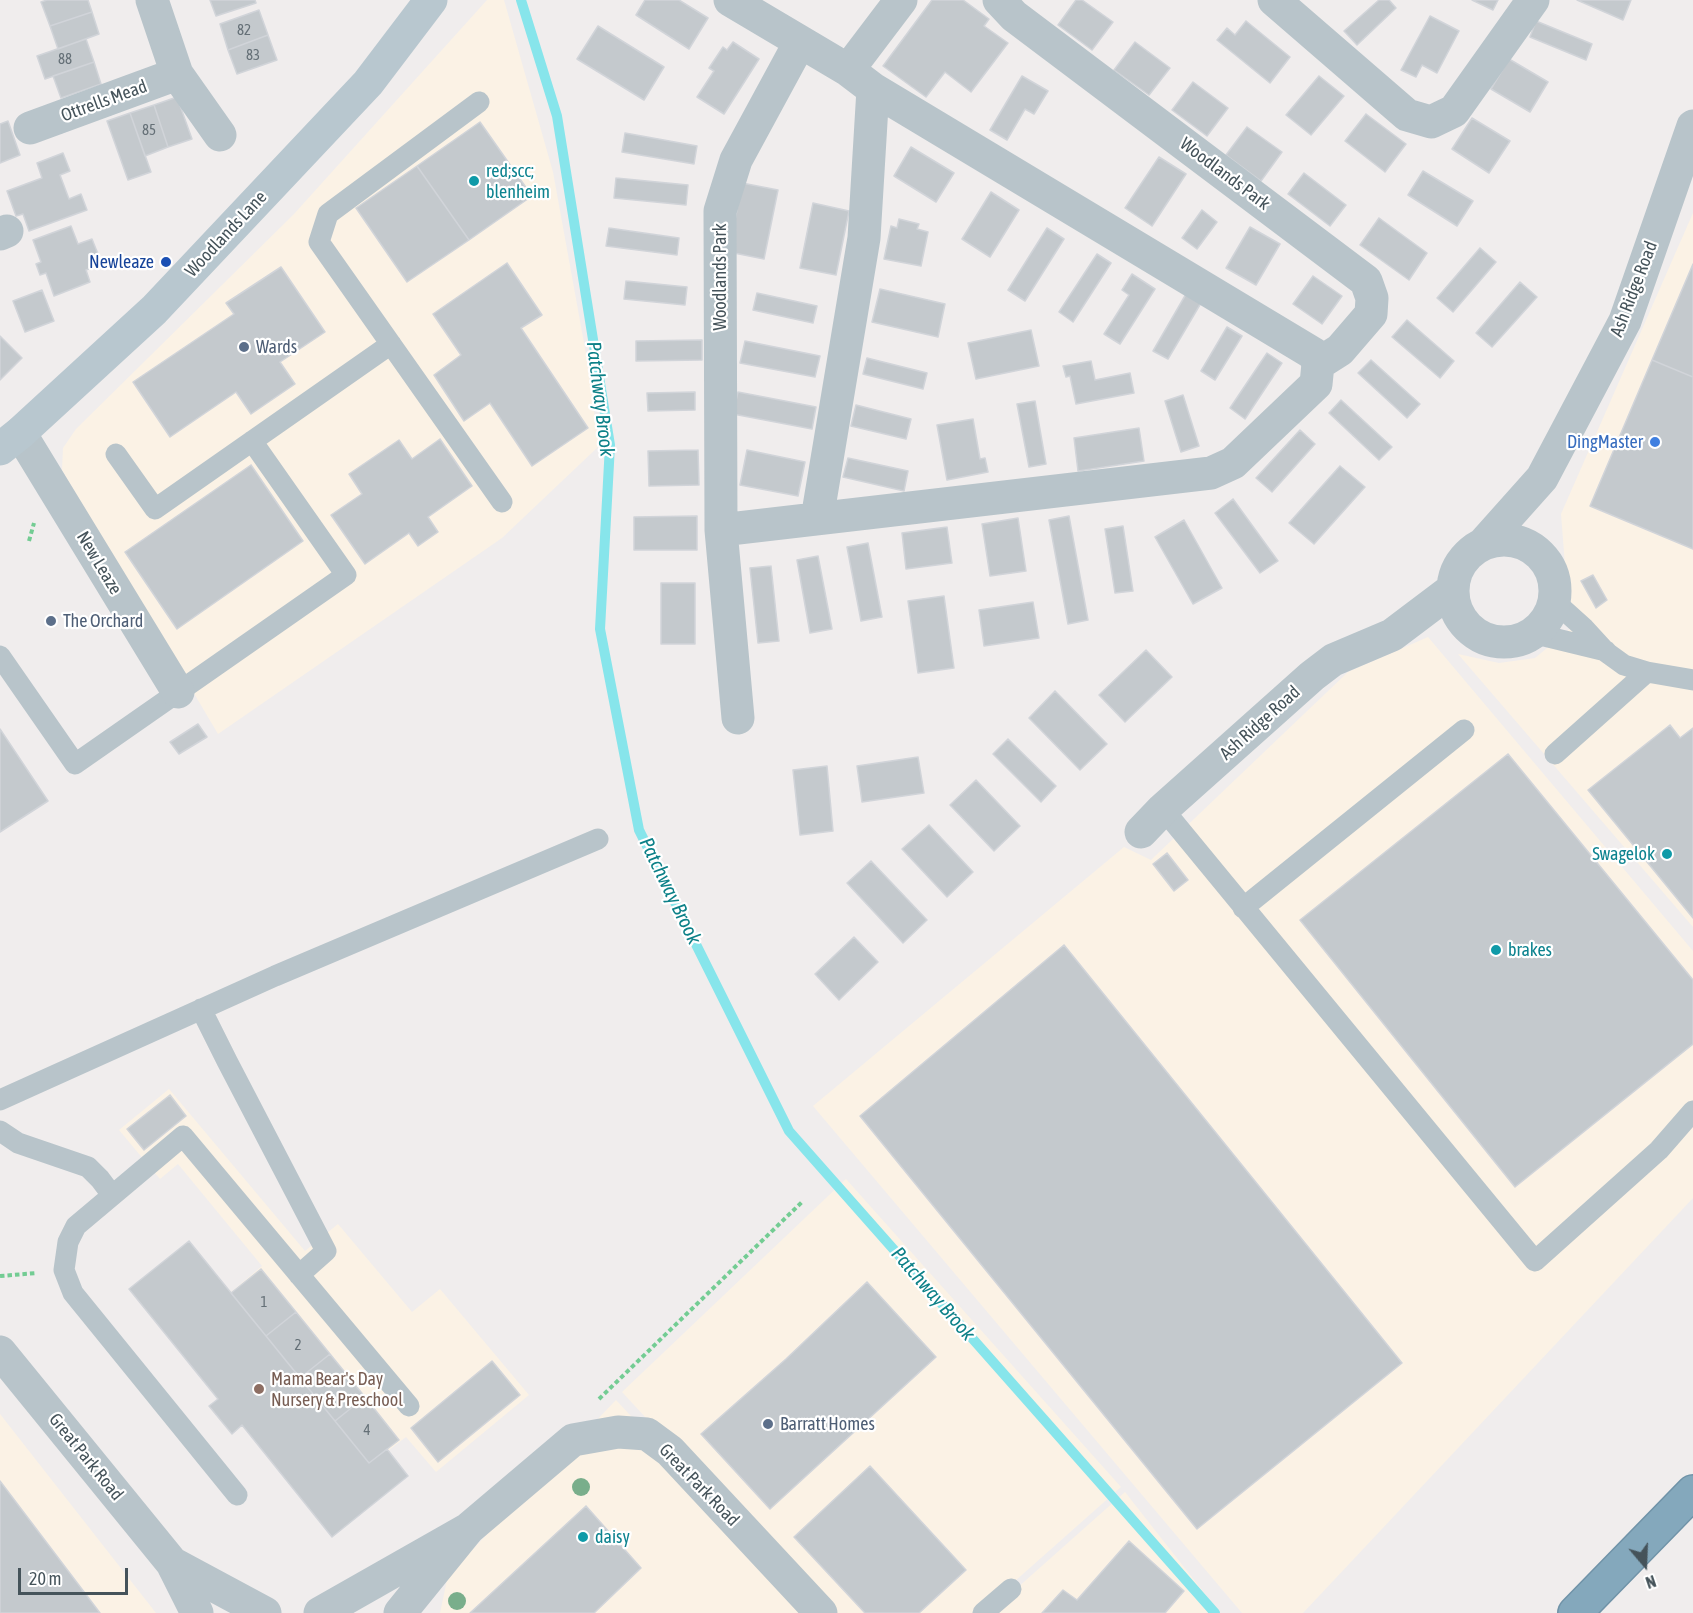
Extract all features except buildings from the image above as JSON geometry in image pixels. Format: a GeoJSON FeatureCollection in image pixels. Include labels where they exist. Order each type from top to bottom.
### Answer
{"type":"FeatureCollection","features":[{"type":"Feature","properties":{"kind":"highway"},"geometry":{"type":"LineString","coordinates":[[1575,1613],[1693,1492]]}},
{"type":"Feature","properties":{"kind":"street"},"geometry":{"type":"LineString","coordinates":[[152,0],[177,74],[220,135]]}},
{"type":"Feature","properties":{"kind":"street","name":"Woodlands Lane"},"geometry":{"type":"LineString","coordinates":[[10,441],[154,310],[368,83],[430,0]]}},
{"type":"Feature","properties":{"kind":"street"},"geometry":{"type":"LineString","coordinates":[[721,530],[1211,473],[1233,463],[1316,384],[1318,364],[1314,354],[730,0]]}},
{"type":"Feature","properties":{"kind":"street"},"geometry":{"type":"LineString","coordinates":[[817,519],[864,238],[860,80],[901,0]]}},
{"type":"Feature","properties":{"kind":"street","name":"Woodlands Park"},"geometry":{"type":"LineString","coordinates":[[999,0],[1014,16],[1366,281],[1372,298],[1371,314],[1340,350],[1318,364]]}},
{"type":"Feature","properties":{"kind":"street"},"geometry":{"type":"LineString","coordinates":[[1274,0],[1407,115],[1431,122],[1454,111],[1533,0]]}},
{"type":"Feature","properties":{"kind":"street","name":"Woodlands Park"},"geometry":{"type":"LineString","coordinates":[[738,717],[721,530],[720,212],[736,160],[800,42]]}},
{"type":"Feature","properties":{"kind":"street","name":"Ottrells Mead"},"geometry":{"type":"LineString","coordinates":[[30,128],[177,74]]}},
{"type":"Feature","properties":{"kind":"street","name":"Ash Ridge Road"},"geometry":{"type":"LineString","coordinates":[[1526,545],[1542,478],[1624,321],[1693,126]]}},
{"type":"Feature","properties":{"kind":"street","name":"New Leaze"},"geometry":{"type":"LineString","coordinates":[[10,441],[178,692]]}},
{"type":"Feature","properties":{"kind":"street","name":"Ash Ridge Road"},"geometry":{"type":"LineString","coordinates":[[1484,543],[1542,478]]}},
{"type":"Feature","properties":{"kind":"street"},"geometry":{"type":"LineString","coordinates":[[1513,540],[1540,554],[1550,568],[1555,585],[1554,601],[1542,625],[1532,633],[1503,642],[1489,639],[1475,633],[1458,612],[1453,589],[1455,575],[1462,561],[1484,543],[1513,540]]}},
{"type":"Feature","properties":{"kind":"street","name":"Ash Ridge Road"},"geometry":{"type":"LineString","coordinates":[[1152,821],[1312,676],[1333,660],[1392,634],[1453,589]]}},
{"type":"Feature","properties":{"kind":"street","name":"Ash Ridge Road"},"geometry":{"type":"LineString","coordinates":[[1392,634],[1464,622]]}},
{"type":"Feature","properties":{"kind":"street","name":"Great Park Road"},"geometry":{"type":"LineString","coordinates":[[0,1352],[172,1563],[197,1613]]}},
{"type":"Feature","properties":{"kind":"street","name":"Great Park Road"},"geometry":{"type":"LineString","coordinates":[[320,1613],[468,1529],[573,1440],[618,1432],[647,1434],[670,1451],[821,1613]]}},
{"type":"Feature","properties":{"kind":"street","name":"Great Park Road"},"geometry":{"type":"LineString","coordinates":[[400,1613],[468,1529]]}},
{"type":"Feature","properties":{"kind":"street","name":"Great Park Road"},"geometry":{"type":"LineString","coordinates":[[172,1563],[265,1613]]}},
{"type":"Feature","properties":{"kind":"lane"},"geometry":{"type":"LineString","coordinates":[[479,102],[328,214],[319,242],[502,502]]}},
{"type":"Feature","properties":{"kind":"lane"},"geometry":{"type":"LineString","coordinates":[[117,454],[155,509],[391,344]]}},
{"type":"Feature","properties":{"kind":"lane"},"geometry":{"type":"LineString","coordinates":[[0,656],[75,764],[346,575],[252,441]]}},
{"type":"Feature","properties":{"kind":"lane"},"geometry":{"type":"LineString","coordinates":[[1554,601],[1606,652],[1624,665],[1647,672],[1693,680]]}},
{"type":"Feature","properties":{"kind":"lane"},"geometry":{"type":"LineString","coordinates":[[1532,633],[1606,652]]}},
{"type":"Feature","properties":{"kind":"lane"},"geometry":{"type":"LineString","coordinates":[[1555,754],[1647,672]]}},
{"type":"Feature","properties":{"kind":"lane"},"geometry":{"type":"LineString","coordinates":[[1243,908],[1464,730]]}},
{"type":"Feature","properties":{"kind":"lane"},"geometry":{"type":"LineString","coordinates":[[1152,821],[1243,908],[1535,1261],[1659,1150],[1693,1111]]}},
{"type":"Feature","properties":{"kind":"lane"},"geometry":{"type":"LineString","coordinates":[[0,1100],[286,971],[598,839]]}},
{"type":"Feature","properties":{"kind":"lane"},"geometry":{"type":"LineString","coordinates":[[201,1009],[326,1251],[299,1275]]}},
{"type":"Feature","properties":{"kind":"lane"},"geometry":{"type":"LineString","coordinates":[[0,1131],[18,1143],[87,1167],[112,1195]]}},
{"type":"Feature","properties":{"kind":"lane"},"geometry":{"type":"LineString","coordinates":[[237,1495],[73,1293],[64,1270],[69,1242],[76,1226],[183,1136],[409,1406]]}},
{"type":"Feature","properties":{"kind":"lane"},"geometry":{"type":"LineString","coordinates":[[983,1613],[1011,1589]]}},
{"type":"Feature","properties":{"kind":"path"},"geometry":{"type":"LineString","coordinates":[[590,1437],[594,1403],[803,1201]]}},
{"type":"Feature","properties":{"kind":"shaded area"},"geometry":{"type":"Polygon","coordinates":[[[487,0],[504,0],[553,172],[586,354],[599,446],[502,538],[218,734],[62,470],[63,448],[76,429],[294,214],[487,0]]]}},
{"type":"Feature","properties":{"kind":"shaded area"},"geometry":{"type":"Polygon","coordinates":[[[1693,213],[1693,927],[1458,654],[1499,663],[1535,658],[1570,629],[1561,514],[1693,213]]]}},
{"type":"Feature","properties":{"kind":"shaded area"},"geometry":{"type":"Polygon","coordinates":[[[1428,637],[1693,951],[1693,1198],[1303,1613],[1242,1613],[813,1106],[1124,847],[1151,860],[1348,672],[1428,637]]]}},
{"type":"Feature","properties":{"kind":"shaded area"},"geometry":{"type":"Polygon","coordinates":[[[169,1089],[305,1251],[338,1224],[412,1312],[440,1289],[529,1395],[436,1472],[406,1437],[368,1466],[230,1293],[262,1266],[178,1164],[160,1179],[119,1130],[169,1089]]]}},
{"type":"Feature","properties":{"kind":"shaded area"},"geometry":{"type":"Polygon","coordinates":[[[846,1179],[1121,1487],[979,1613],[827,1613],[622,1392],[846,1179]]]}},
{"type":"Feature","properties":{"kind":"shaded area"},"geometry":{"type":"Polygon","coordinates":[[[616,1400],[815,1613],[440,1613],[448,1575],[616,1400]]]}},
{"type":"Feature","properties":{"kind":"shaded area"},"geometry":{"type":"Polygon","coordinates":[[[0,1414],[156,1613],[0,1613],[0,1414]]]}},
{"type":"Feature","properties":{"kind":"shaded area"},"geometry":{"type":"Polygon","coordinates":[[[1125,1492],[1220,1613],[989,1613],[1125,1492]]]}},
{"type":"Feature","properties":{"kind":"waterway","name":"Patchway Brook"},"geometry":{"type":"LineString","coordinates":[[521,0],[557,116],[610,445],[600,629],[639,830],[789,1131],[1215,1613]]}},
{"type":"Feature","properties":{"kind":"place","name":"red;scc; blenheim"},"geometry":{"type":"Point","coordinates":[474,181]}},
{"type":"Feature","properties":{"kind":"place","name":"Newleaze"},"geometry":{"type":"Point","coordinates":[166,262]}},
{"type":"Feature","properties":{"kind":"place","name":"Wards"},"geometry":{"type":"Point","coordinates":[244,347]}},
{"type":"Feature","properties":{"kind":"place","name":"DingMaster"},"geometry":{"type":"Point","coordinates":[1655,442]}},
{"type":"Feature","properties":{"kind":"place","name":"The Orchard"},"geometry":{"type":"Point","coordinates":[51,621]}},
{"type":"Feature","properties":{"kind":"place","name":"Swagelok"},"geometry":{"type":"Point","coordinates":[1667,854]}},
{"type":"Feature","properties":{"kind":"place","name":"brakes"},"geometry":{"type":"Point","coordinates":[1496,950]}},
{"type":"Feature","properties":{"kind":"place","name":"Mama Bear's Day Nursery & Preschool"},"geometry":{"type":"Point","coordinates":[259,1389]}},
{"type":"Feature","properties":{"kind":"place","name":"Barratt Homes"},"geometry":{"type":"Point","coordinates":[768,1424]}},
{"type":"Feature","properties":{"kind":"place","name":"daisy"},"geometry":{"type":"Point","coordinates":[583,1537]}}]}
